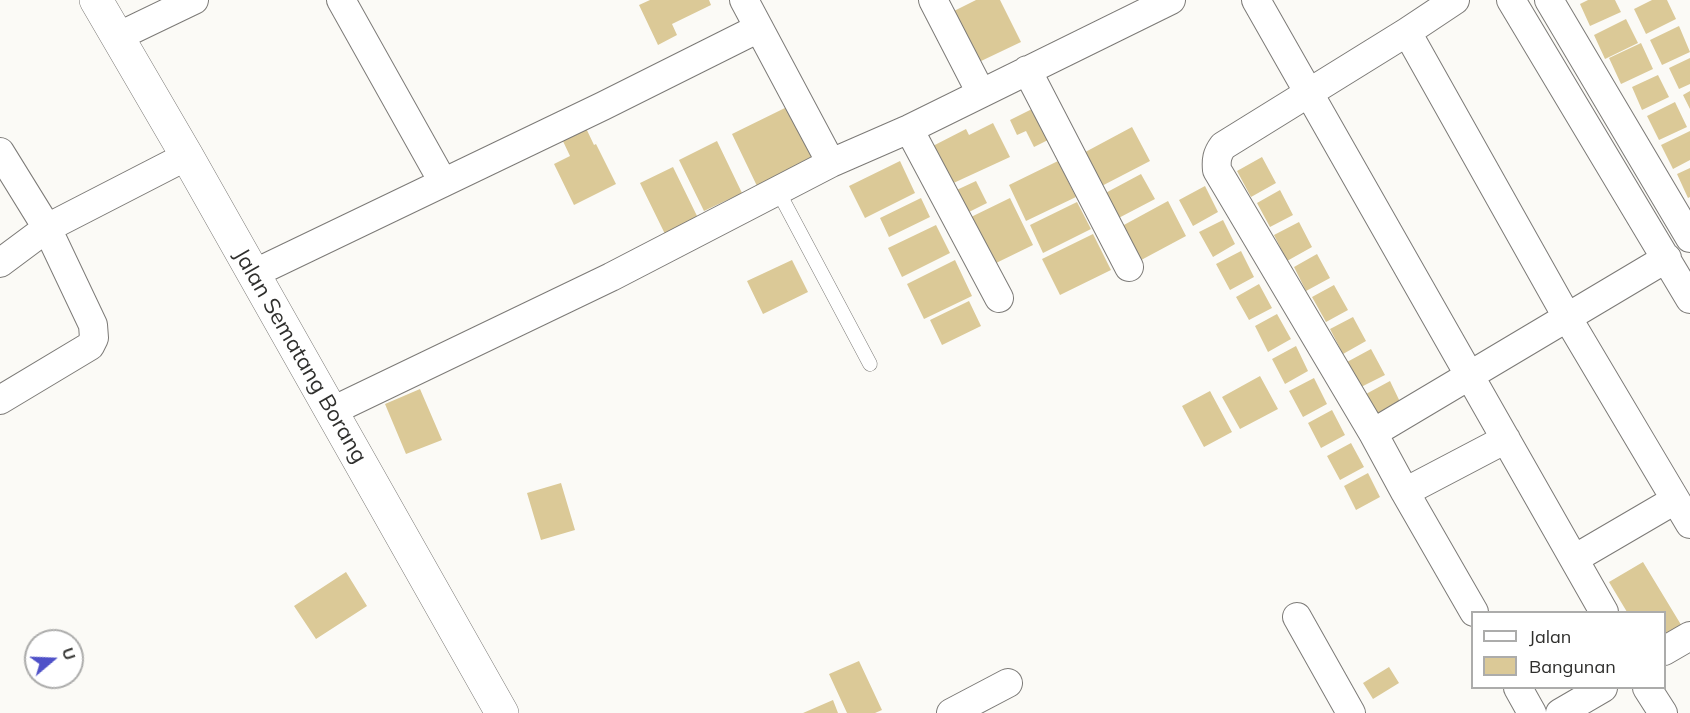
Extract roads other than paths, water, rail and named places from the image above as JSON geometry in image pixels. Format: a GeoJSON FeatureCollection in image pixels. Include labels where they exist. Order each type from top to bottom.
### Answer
{"type":"FeatureCollection","features":[{"type":"Feature","properties":{"kind":"street","name":"Jalan Sematang Borang"},"geometry":{"type":"LineString","coordinates":[[96,0],[131,30],[187,156],[502,713]]}},
{"type":"Feature","properties":{"kind":"street"},"geometry":{"type":"LineString","coordinates":[[131,30],[194,0]]}},
{"type":"Feature","properties":{"kind":"street"},"geometry":{"type":"LineString","coordinates":[[341,0],[443,182]]}},
{"type":"Feature","properties":{"kind":"street"},"geometry":{"type":"LineString","coordinates":[[744,0],[831,163]]}},
{"type":"Feature","properties":{"kind":"street"},"geometry":{"type":"LineString","coordinates":[[933,0],[981,93]]}},
{"type":"Feature","properties":{"kind":"street"},"geometry":{"type":"LineString","coordinates":[[332,411],[611,277],[831,163],[909,129],[1171,0]]}},
{"type":"Feature","properties":{"kind":"street"},"geometry":{"type":"LineString","coordinates":[[1257,0],[1603,611]]}},
{"type":"Feature","properties":{"kind":"street"},"geometry":{"type":"LineString","coordinates":[[1455,0],[1223,146],[1216,162],[1217,170],[1373,433],[1473,611]]}},
{"type":"Feature","properties":{"kind":"street"},"geometry":{"type":"LineString","coordinates":[[1511,0],[1690,299]]}},
{"type":"Feature","properties":{"kind":"street"},"geometry":{"type":"LineString","coordinates":[[1549,0],[1690,238]]}},
{"type":"Feature","properties":{"kind":"street"},"geometry":{"type":"LineString","coordinates":[[253,274],[603,106],[759,28]]}},
{"type":"Feature","properties":{"kind":"street"},"geometry":{"type":"LineString","coordinates":[[1407,32],[1567,317],[1690,524]]}},
{"type":"Feature","properties":{"kind":"street"},"geometry":{"type":"LineString","coordinates":[[1027,70],[1129,267]]}},
{"type":"Feature","properties":{"kind":"street"},"geometry":{"type":"LineString","coordinates":[[909,129],[999,298]]}},
{"type":"Feature","properties":{"kind":"street"},"geometry":{"type":"LineString","coordinates":[[0,152],[47,228],[93,325],[94,338],[90,346],[0,400]]}},
{"type":"Feature","properties":{"kind":"street"},"geometry":{"type":"LineString","coordinates":[[0,263],[47,228],[187,156]]}},
{"type":"Feature","properties":{"kind":"street"},"geometry":{"type":"LineString","coordinates":[[1373,433],[1667,258]]}},
{"type":"Feature","properties":{"kind":"street"},"geometry":{"type":"LineString","coordinates":[[1405,492],[1506,438]]}},
{"type":"Feature","properties":{"kind":"street"},"geometry":{"type":"LineString","coordinates":[[1574,559],[1675,500]]}},
{"type":"Feature","properties":{"kind":"street"},"geometry":{"type":"LineString","coordinates":[[1297,617],[1351,713]]}},
{"type":"Feature","properties":{"kind":"street"},"geometry":{"type":"LineString","coordinates":[[1666,650],[1690,636]]}},
{"type":"Feature","properties":{"kind":"street"},"geometry":{"type":"LineString","coordinates":[[951,713],[1008,684]]}},
{"type":"Feature","properties":{"kind":"street"},"geometry":{"type":"LineString","coordinates":[[1519,689],[1532,713]]}},
{"type":"Feature","properties":{"kind":"street"},"geometry":{"type":"LineString","coordinates":[[1560,713],[1600,689]]}},
{"type":"Feature","properties":{"kind":"street"},"geometry":{"type":"LineString","coordinates":[[1648,689],[1662,713]]}},
{"type":"Feature","properties":{"kind":"lane"},"geometry":{"type":"LineString","coordinates":[[778,191],[870,364]]}}]}
